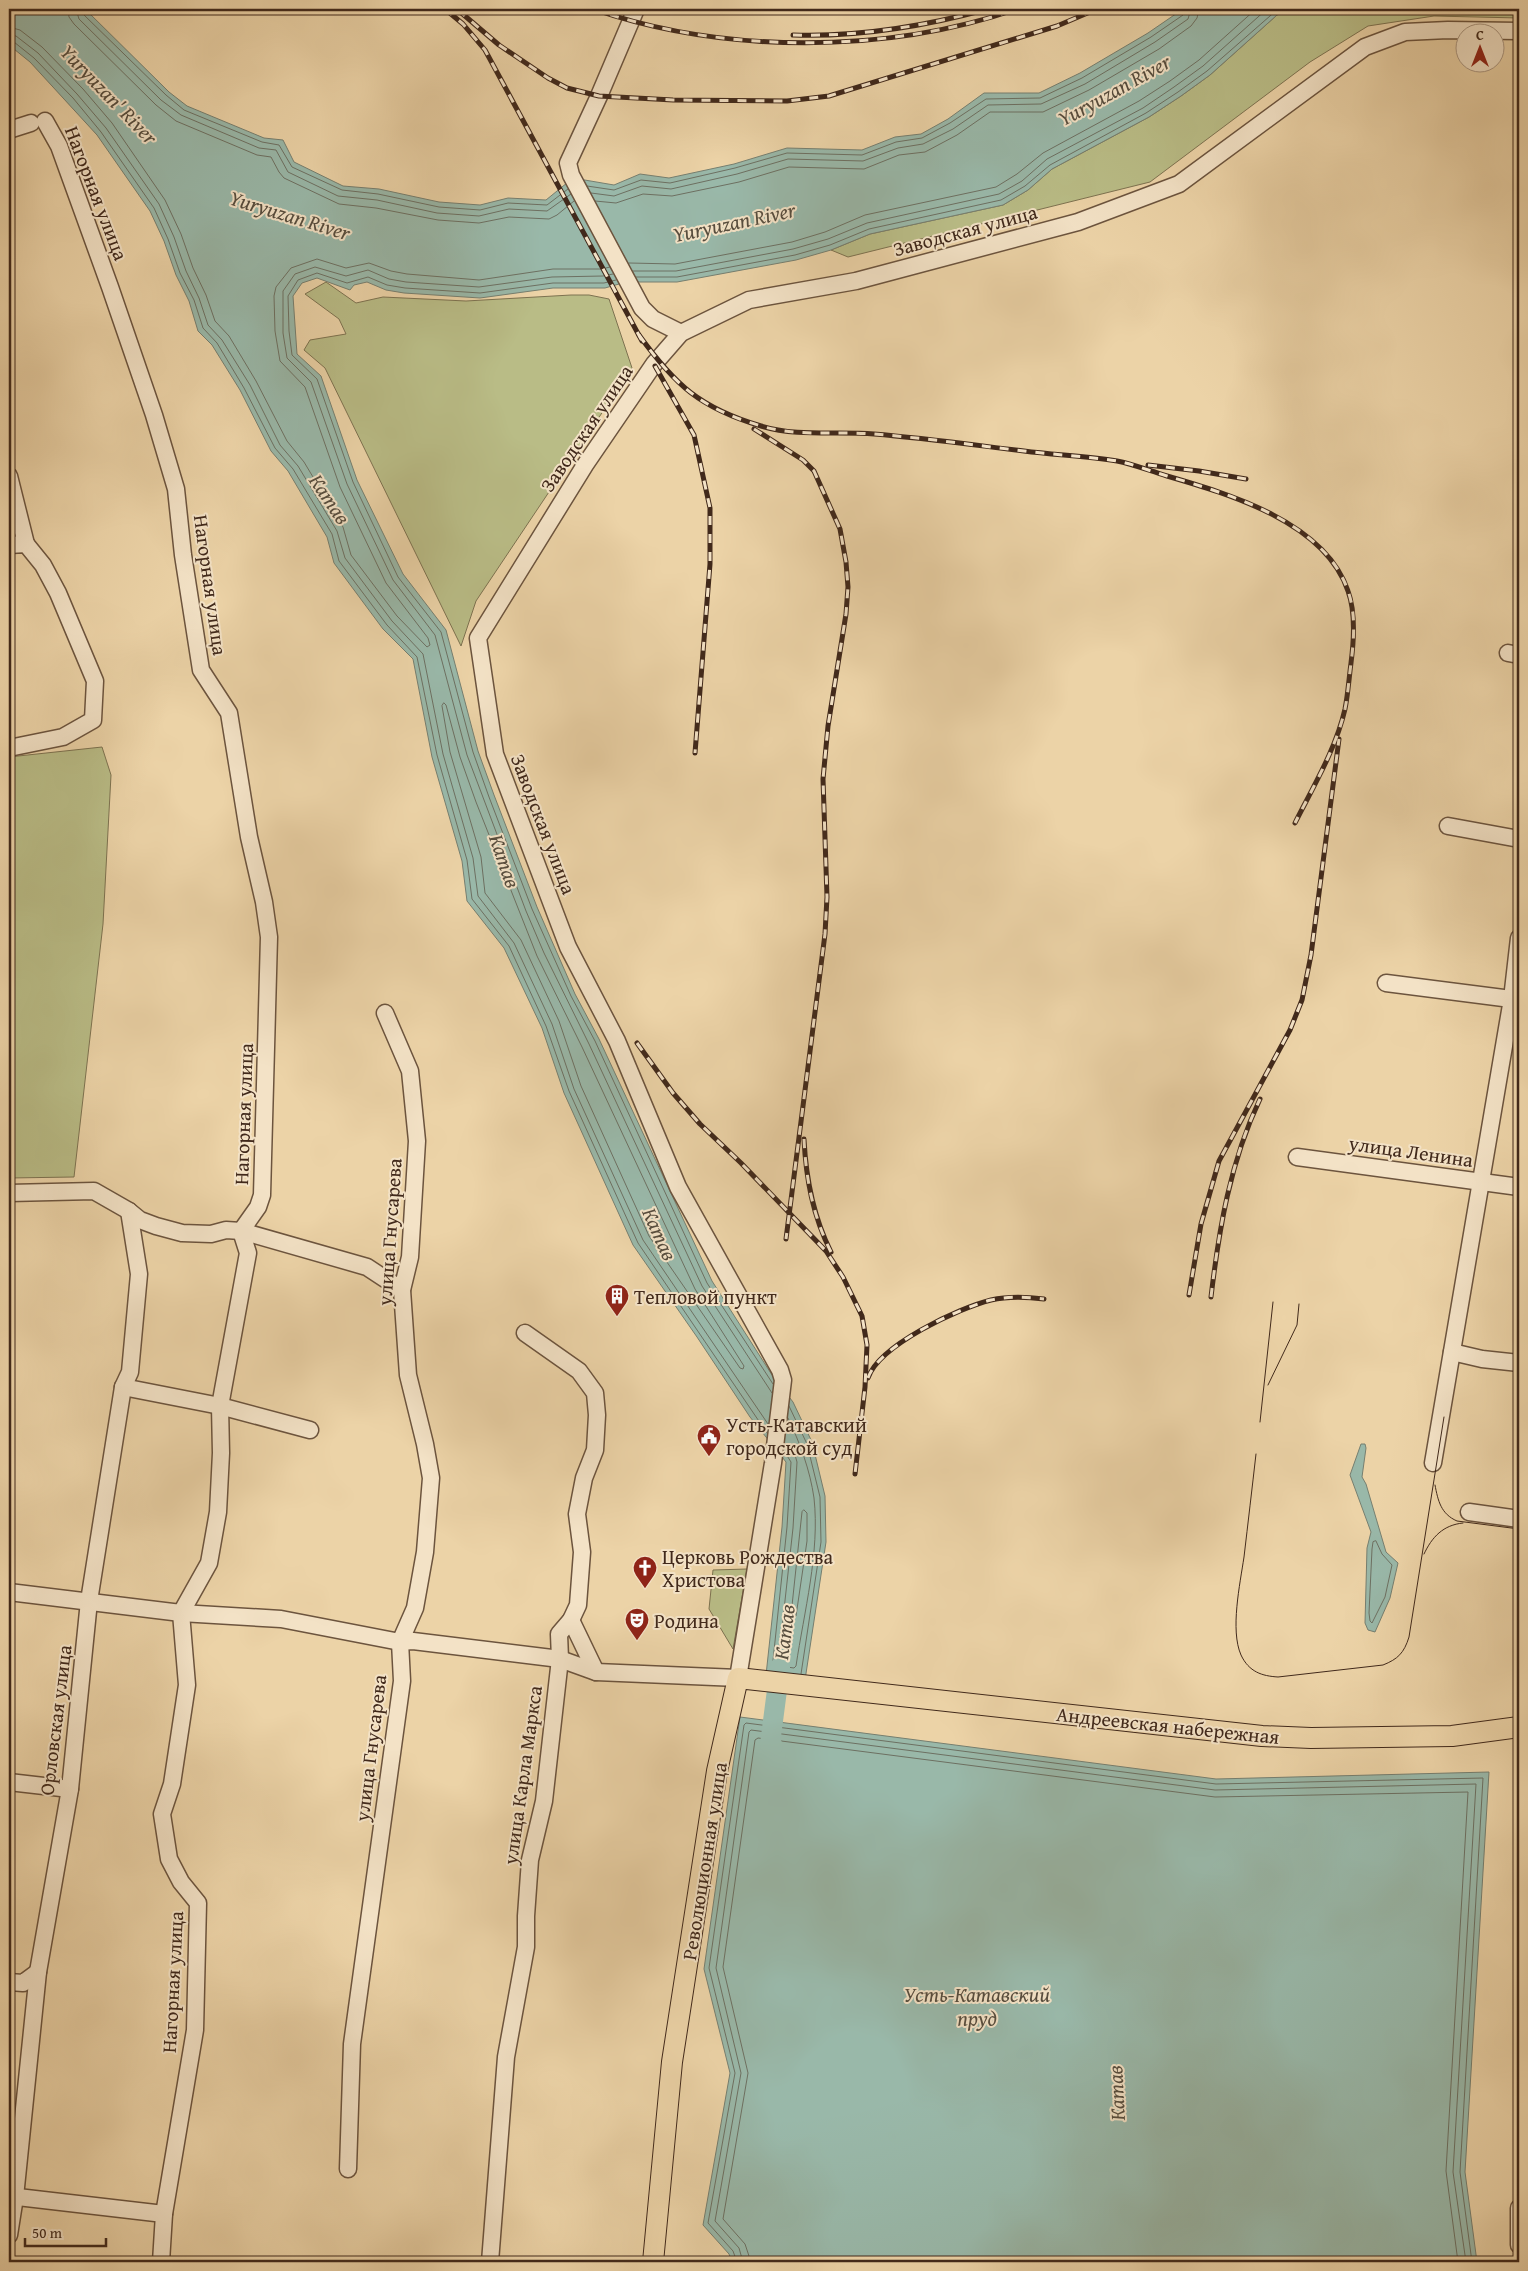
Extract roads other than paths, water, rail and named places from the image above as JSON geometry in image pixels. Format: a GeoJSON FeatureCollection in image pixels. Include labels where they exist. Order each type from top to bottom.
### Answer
{"type":"FeatureCollection","features":[{"type":"Feature","properties":{"kind":"main road","name":"Андреевская набережная"},"geometry":{"type":"LineString","coordinates":[[738,1678],[1262,1736],[1311,1738],[1452,1736],[1519,1727]]}},
{"type":"Feature","properties":{"kind":"main road","name":"Революционная улица"},"geometry":{"type":"LineString","coordinates":[[652,2262],[672,2062],[717,1771],[738,1678]]}},
{"type":"Feature","properties":{"kind":"street"},"geometry":{"type":"LineString","coordinates":[[636,9],[568,163],[571,175],[642,308],[652,319],[681,333]]}},
{"type":"Feature","properties":{"kind":"street","name":"Заводская улица"},"geometry":{"type":"LineString","coordinates":[[783,1380],[780,1370],[678,1187],[617,1041],[568,947],[495,754],[478,638],[585,465],[654,364],[681,333],[749,300],[856,281],[1078,222],[1179,184],[1365,47],[1405,32],[1448,30],[1519,31]]}},
{"type":"Feature","properties":{"kind":"street","name":"Нагорная улица"},"geometry":{"type":"LineString","coordinates":[[9,130],[38,122],[59,146],[154,415],[176,489],[183,555],[201,670],[229,713],[249,837],[267,919],[270,979],[264,1072],[262,1195],[258,1208],[241,1231]]}},
{"type":"Feature","properties":{"kind":"street"},"geometry":{"type":"LineString","coordinates":[[9,476],[26,544],[43,565],[58,593],[95,682],[94,720],[63,737],[9,748]]}},
{"type":"Feature","properties":{"kind":"street"},"geometry":{"type":"LineString","coordinates":[[9,545],[26,544]]}},
{"type":"Feature","properties":{"kind":"street"},"geometry":{"type":"LineString","coordinates":[[1448,826],[1519,838]]}},
{"type":"Feature","properties":{"kind":"street"},"geometry":{"type":"LineString","coordinates":[[1433,1463],[1480,1182],[1516,999],[1519,938]]}},
{"type":"Feature","properties":{"kind":"street"},"geometry":{"type":"LineString","coordinates":[[1386,983],[1516,999]]}},
{"type":"Feature","properties":{"kind":"street","name":"улица Гнусарева"},"geometry":{"type":"LineString","coordinates":[[348,2170],[352,2044],[402,1681],[400,1642],[415,1608],[425,1552],[431,1478],[425,1444],[408,1375],[402,1290],[410,1257],[416,1141],[410,1071],[385,1013]]}},
{"type":"Feature","properties":{"kind":"street","name":"улица Ленина"},"geometry":{"type":"LineString","coordinates":[[1297,1157],[1519,1187]]}},
{"type":"Feature","properties":{"kind":"street"},"geometry":{"type":"LineString","coordinates":[[9,1193],[94,1191],[130,1211],[140,1220],[182,1233],[211,1234],[226,1230],[241,1231],[327,1254],[367,1267],[402,1290]]}},
{"type":"Feature","properties":{"kind":"street","name":"Орловская улица"},"geometry":{"type":"LineString","coordinates":[[9,2235],[38,1972],[70,1789],[89,1601],[123,1387],[130,1372],[139,1274],[130,1211]]}},
{"type":"Feature","properties":{"kind":"street"},"geometry":{"type":"LineString","coordinates":[[180,1613],[209,1563],[218,1512],[221,1453],[220,1406],[248,1253],[241,1231]]}},
{"type":"Feature","properties":{"kind":"street","name":"улица Карла Маркса"},"geometry":{"type":"LineString","coordinates":[[490,2262],[506,2057],[526,1947],[530,1860],[544,1801],[560,1659],[559,1634],[571,1620],[578,1605],[582,1552],[576,1514],[584,1478],[595,1450],[598,1415],[595,1393],[579,1371],[525,1333]]}},
{"type":"Feature","properties":{"kind":"street"},"geometry":{"type":"LineString","coordinates":[[1452,1352],[1482,1359],[1519,1362]]}},
{"type":"Feature","properties":{"kind":"street","name":"Революционная улица"},"geometry":{"type":"LineString","coordinates":[[738,1678],[773,1463],[783,1380]]}},
{"type":"Feature","properties":{"kind":"street"},"geometry":{"type":"LineString","coordinates":[[123,1387],[220,1406],[310,1430]]}},
{"type":"Feature","properties":{"kind":"street"},"geometry":{"type":"LineString","coordinates":[[1469,1512],[1519,1519]]}},
{"type":"Feature","properties":{"kind":"street"},"geometry":{"type":"LineString","coordinates":[[9,1592],[180,1613],[281,1619],[400,1642],[560,1659],[596,1672],[738,1678]]}},
{"type":"Feature","properties":{"kind":"street","name":"Нагорная улица"},"geometry":{"type":"LineString","coordinates":[[161,2262],[164,2214],[195,2030],[197,1972],[196,1920],[198,1903],[180,1882],[169,1859],[162,1814],[172,1784],[187,1685],[180,1613]]}},
{"type":"Feature","properties":{"kind":"street"},"geometry":{"type":"LineString","coordinates":[[571,1620],[596,1672]]}},
{"type":"Feature","properties":{"kind":"street"},"geometry":{"type":"LineString","coordinates":[[9,1782],[70,1789]]}},
{"type":"Feature","properties":{"kind":"street"},"geometry":{"type":"LineString","coordinates":[[9,1982],[23,1983],[38,1972]]}},
{"type":"Feature","properties":{"kind":"street"},"geometry":{"type":"LineString","coordinates":[[12,2197],[164,2214]]}},
{"type":"Feature","properties":{"kind":"street"},"geometry":{"type":"LineString","coordinates":[[1519,2208],[1519,2246]]}},
{"type":"Feature","properties":{"kind":"water"},"geometry":{"type":"Polygon","coordinates":[[[9,9],[85,9],[169,92],[187,106],[264,138],[283,140],[294,162],[343,186],[379,189],[439,202],[480,205],[508,198],[546,200],[573,178],[614,185],[640,174],[669,178],[734,164],[787,148],[862,150],[895,137],[921,134],[948,119],[984,93],[1039,93],[1080,73],[1148,33],[1183,9],[1287,9],[1277,15],[1210,75],[1181,96],[1149,117],[1052,169],[1028,190],[1003,205],[870,234],[831,250],[796,260],[677,282],[626,282],[605,288],[553,288],[480,298],[404,293],[386,290],[367,282],[354,285],[350,290],[317,278],[302,283],[293,296],[297,354],[321,376],[357,480],[403,574],[446,630],[478,751],[537,907],[575,994],[599,1039],[712,1281],[772,1375],[793,1402],[812,1442],[825,1496],[826,1542],[805,1680],[766,1675],[782,1527],[786,1462],[750,1417],[633,1245],[564,1093],[542,1028],[504,948],[467,901],[462,861],[432,757],[413,659],[383,629],[334,563],[327,537],[288,471],[271,451],[240,390],[212,345],[198,331],[189,301],[176,275],[164,241],[150,211],[97,135],[30,62],[9,45],[9,9]]]}},
{"type":"Feature","properties":{"kind":"water"},"geometry":{"type":"Polygon","coordinates":[[[1361,1444],[1365,1444],[1366,1448],[1362,1477],[1366,1484],[1386,1552],[1398,1563],[1390,1598],[1375,1632],[1368,1630],[1365,1623],[1367,1548],[1371,1532],[1350,1475],[1361,1444]]]}},
{"type":"Feature","properties":{"kind":"water","name":"Усть-Катавский пруд"},"geometry":{"type":"Polygon","coordinates":[[[740,1717],[1216,1779],[1489,1772],[1465,2172],[1477,2262],[732,2262],[729,2254],[703,2225],[730,2073],[704,1969],[740,1717]]]}},
{"type":"Feature","properties":{"kind":"waterway","name":"Катав"},"geometry":{"type":"LineString","coordinates":[[773,1746],[770,1744],[780,1667]]}},
{"type":"Feature","properties":{"kind":"tram line"},"geometry":{"type":"LineString","coordinates":[[1260,1422],[1273,1302]]}},
{"type":"Feature","properties":{"kind":"tram line"},"geometry":{"type":"LineString","coordinates":[[1268,1385],[1297,1325],[1299,1304]]}},
{"type":"Feature","properties":{"kind":"tram line"},"geometry":{"type":"LineString","coordinates":[[1256,1454],[1236,1620],[1238,1645],[1244,1661],[1256,1672],[1278,1677],[1383,1665],[1400,1655],[1409,1637],[1444,1417]]}},
{"type":"Feature","properties":{"kind":"tram line"},"geometry":{"type":"LineString","coordinates":[[1435,1485],[1439,1502],[1444,1511],[1457,1521],[1519,1529]]}},
{"type":"Feature","properties":{"kind":"tram line"},"geometry":{"type":"LineString","coordinates":[[1424,1554],[1431,1542],[1444,1529],[1463,1523]]}},
{"type":"Feature","properties":{"kind":"railway"},"geometry":{"type":"LineString","coordinates":[[445,9],[463,24],[485,50],[642,341]]}},
{"type":"Feature","properties":{"kind":"railway"},"geometry":{"type":"LineString","coordinates":[[593,9],[643,24],[696,34],[750,41],[805,43],[860,41],[914,34],[967,24],[1017,9]]}},
{"type":"Feature","properties":{"kind":"railway"},"geometry":{"type":"LineString","coordinates":[[793,35],[842,34],[892,29],[941,21],[988,9]]}},
{"type":"Feature","properties":{"kind":"railway"},"geometry":{"type":"LineString","coordinates":[[458,10],[499,45],[548,78],[567,88],[599,96],[673,100],[787,101],[829,96],[1057,26],[1097,9]]}},
{"type":"Feature","properties":{"kind":"railway"},"geometry":{"type":"LineString","coordinates":[[639,335],[665,368],[691,392],[721,411],[761,426],[803,433],[860,433],[893,436],[1117,461],[1192,483],[1245,502],[1272,514],[1297,529],[1319,546],[1336,567],[1351,599],[1354,627],[1348,692],[1341,724],[1323,768],[1295,823]]}},
{"type":"Feature","properties":{"kind":"railway"},"geometry":{"type":"LineString","coordinates":[[655,366],[694,435],[710,508],[710,564],[695,753]]}},
{"type":"Feature","properties":{"kind":"railway"},"geometry":{"type":"LineString","coordinates":[[754,429],[803,460],[814,471],[840,529],[848,587],[846,614],[828,726],[823,779],[827,897],[825,934],[786,1239]]}},
{"type":"Feature","properties":{"kind":"railway"},"geometry":{"type":"LineString","coordinates":[[1148,465],[1246,479]]}},
{"type":"Feature","properties":{"kind":"railway"},"geometry":{"type":"LineString","coordinates":[[1189,1295],[1201,1224],[1219,1161],[1290,1030],[1302,1000],[1311,955],[1339,739]]}},
{"type":"Feature","properties":{"kind":"railway"},"geometry":{"type":"LineString","coordinates":[[637,1043],[673,1093],[700,1124],[741,1163],[826,1251],[843,1277],[862,1316],[867,1345],[865,1387],[855,1474]]}},
{"type":"Feature","properties":{"kind":"railway"},"geometry":{"type":"LineString","coordinates":[[1211,1297],[1222,1221],[1233,1171],[1260,1099]]}},
{"type":"Feature","properties":{"kind":"railway"},"geometry":{"type":"LineString","coordinates":[[804,1139],[811,1197],[819,1225],[831,1252]]}},
{"type":"Feature","properties":{"kind":"railway"},"geometry":{"type":"LineString","coordinates":[[868,1378],[875,1366],[887,1353],[903,1341],[941,1319],[991,1300],[1018,1297],[1044,1299]]}},
{"type":"Feature","properties":{"kind":"place","name":"Тепловой пункт"},"geometry":{"type":"Point","coordinates":[617,1317]}},
{"type":"Feature","properties":{"kind":"place","name":"Усть-Катавский городской суд"},"geometry":{"type":"Point","coordinates":[709,1457]}},
{"type":"Feature","properties":{"kind":"place","name":"Церковь Рождества Христова"},"geometry":{"type":"Point","coordinates":[645,1589]}},
{"type":"Feature","properties":{"kind":"place","name":"Родина"},"geometry":{"type":"Point","coordinates":[637,1641]}},
{"type":"Feature","properties":{"kind":"water label","name":"Yuryuzan River"},"geometry":{"type":"Point","coordinates":[1114,90]}},
{"type":"Feature","properties":{"kind":"water label","name":"Yuryuzan' River"},"geometry":{"type":"Point","coordinates":[109,94]}},
{"type":"Feature","properties":{"kind":"water label","name":"Yuryuzan River"},"geometry":{"type":"Point","coordinates":[290,215]}},
{"type":"Feature","properties":{"kind":"water label","name":"Yuryuzan River"},"geometry":{"type":"Point","coordinates":[734,222]}}]}
